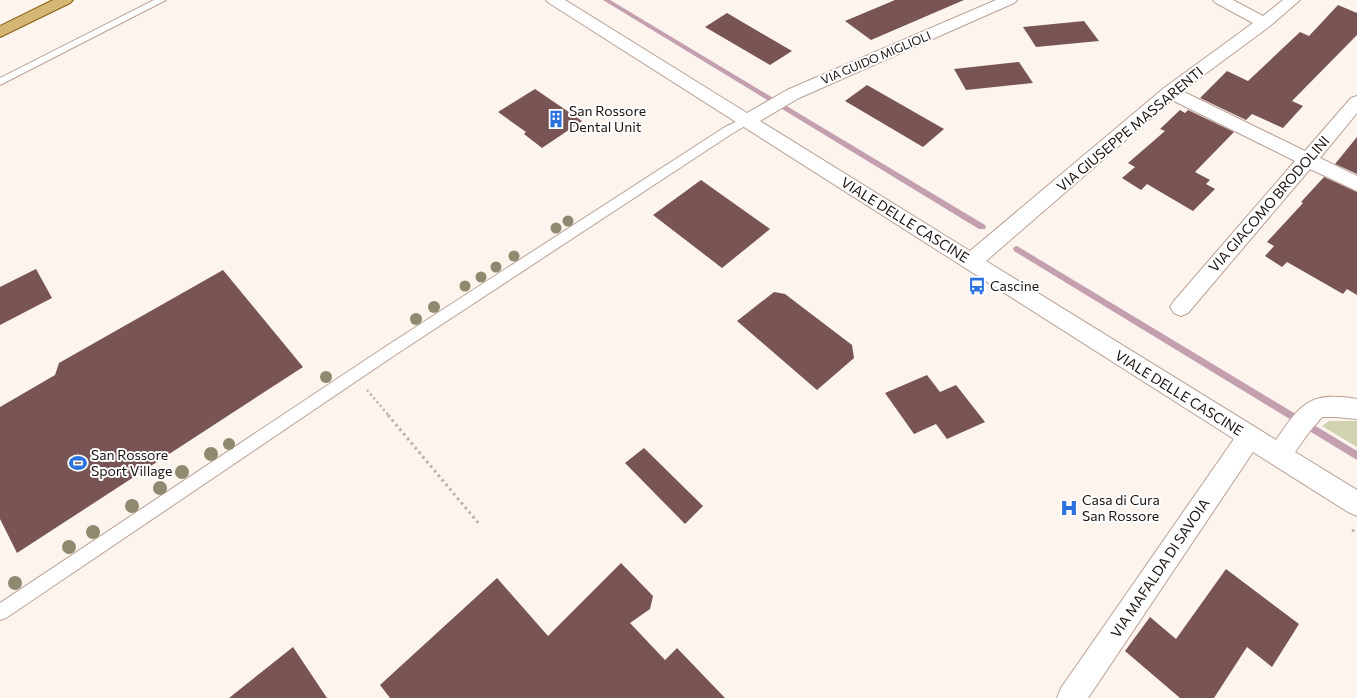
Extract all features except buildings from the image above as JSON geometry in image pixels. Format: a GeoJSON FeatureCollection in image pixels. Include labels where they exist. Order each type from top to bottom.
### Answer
{"type":"FeatureCollection","features":[{"type":"Feature","properties":{"kind":"main road"},"geometry":{"type":"LineString","coordinates":[[0,32],[65,0]]}},
{"type":"Feature","properties":{"kind":"street","name":"VIALE DELLE CASCINE"},"geometry":{"type":"LineString","coordinates":[[554,0],[1357,504]]}},
{"type":"Feature","properties":{"kind":"street","name":"VIA GUIDO MIGLIOLI"},"geometry":{"type":"LineString","coordinates":[[746,121],[786,97],[1009,0]]}},
{"type":"Feature","properties":{"kind":"street"},"geometry":{"type":"LineString","coordinates":[[1221,0],[1264,23]]}},
{"type":"Feature","properties":{"kind":"street","name":"VIA GIUSEPPE MASSARENTI"},"geometry":{"type":"LineString","coordinates":[[971,262],[1170,92],[1264,23],[1292,0]]}},
{"type":"Feature","properties":{"kind":"street"},"geometry":{"type":"LineString","coordinates":[[1170,92],[1357,184]]}},
{"type":"Feature","properties":{"kind":"street","name":"VIA GIACOMO BRODOLINI"},"geometry":{"type":"LineString","coordinates":[[1181,307],[1357,102]]}},
{"type":"Feature","properties":{"kind":"street"},"geometry":{"type":"LineString","coordinates":[[1279,456],[1302,424],[1316,409],[1325,407],[1357,409]]}},
{"type":"Feature","properties":{"kind":"street","name":"VIA MAFALDA DI SAVOIA"},"geometry":{"type":"LineString","coordinates":[[1071,698],[1249,437]]}},
{"type":"Feature","properties":{"kind":"lane"},"geometry":{"type":"LineString","coordinates":[[0,82],[161,0]]}},
{"type":"Feature","properties":{"kind":"lane"},"geometry":{"type":"LineString","coordinates":[[0,612],[354,375],[729,130],[746,121]]}},
{"type":"Feature","properties":{"kind":"path"},"geometry":{"type":"LineString","coordinates":[[354,375],[480,525]]}},
{"type":"Feature","properties":{"kind":"green space"},"geometry":{"type":"Polygon","coordinates":[[[1329,421],[1357,421],[1357,447],[1322,426],[1329,421]]]}},
{"type":"Feature","properties":{"kind":"waterway"},"geometry":{"type":"LineString","coordinates":[[606,0],[982,227]]}},
{"type":"Feature","properties":{"kind":"waterway"},"geometry":{"type":"LineString","coordinates":[[1017,249],[1357,456]]}},
{"type":"Feature","properties":{"kind":"place","name":"San Rossore Dental Unit"},"geometry":{"type":"Point","coordinates":[556,119]}},
{"type":"Feature","properties":{"kind":"place","name":"Cascine"},"geometry":{"type":"Point","coordinates":[977,286]}},
{"type":"Feature","properties":{"kind":"place","name":"San Rossore Sport Village"},"geometry":{"type":"Point","coordinates":[78,463]}},
{"type":"Feature","properties":{"kind":"place","name":"Casa di Cura San Rossore"},"geometry":{"type":"Point","coordinates":[1069,508]}}]}
